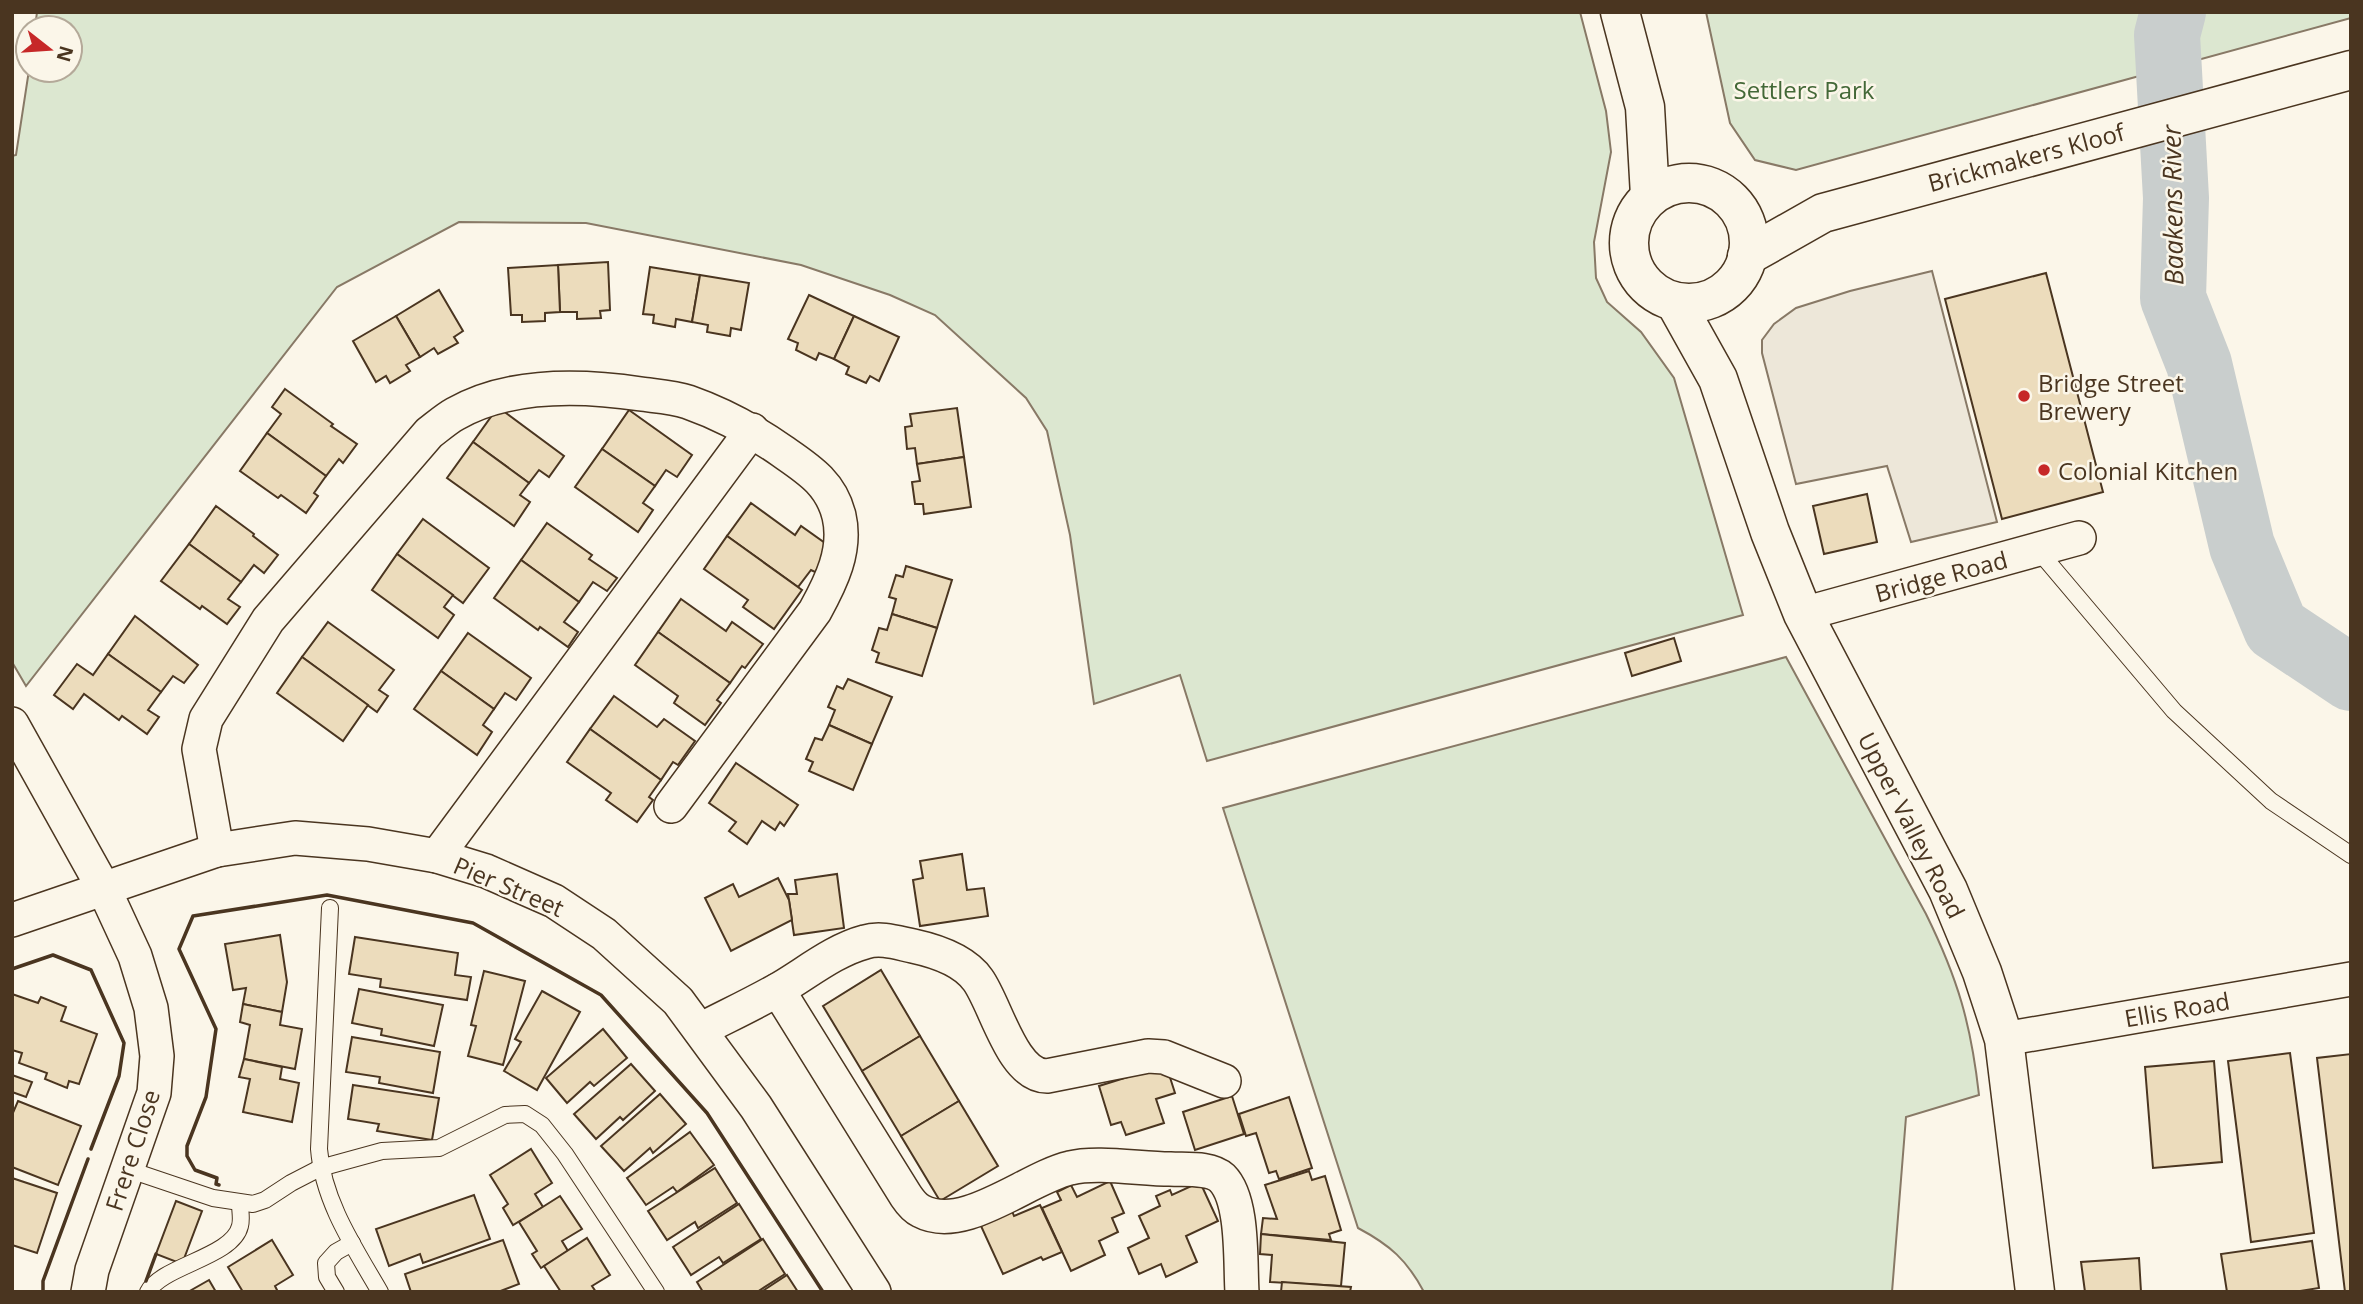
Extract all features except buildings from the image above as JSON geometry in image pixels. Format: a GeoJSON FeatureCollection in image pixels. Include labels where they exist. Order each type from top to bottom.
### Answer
{"type":"FeatureCollection","features":[{"type":"Feature","properties":{"kind":"street"},"geometry":{"type":"LineString","coordinates":[[1620,12],[1645,107],[1650,196]]}},
{"type":"Feature","properties":{"kind":"street","name":"Brickmakers Kloof"},"geometry":{"type":"LineString","coordinates":[[1747,256],[1823,213],[2351,70]]}},
{"type":"Feature","properties":{"kind":"street"},"geometry":{"type":"LineString","coordinates":[[1645,107],[1688,182]]}},
{"type":"Feature","properties":{"kind":"street"},"geometry":{"type":"LineString","coordinates":[[1688,182],[1706,185],[1722,192],[1735,204],[1746,223],[1747,256],[1742,271],[1733,284],[1721,294],[1699,302],[1675,302],[1658,295],[1643,282],[1633,266],[1629,247],[1630,228],[1638,211],[1650,196],[1668,186],[1688,182]]}},
{"type":"Feature","properties":{"kind":"street","name":"Brickmakers Kloof"},"geometry":{"type":"LineString","coordinates":[[1735,204],[1823,213]]}},
{"type":"Feature","properties":{"kind":"street","name":"Upper Valley Road"},"geometry":{"type":"LineString","coordinates":[[1718,379],[1721,294]]}},
{"type":"Feature","properties":{"kind":"street","name":"Upper Valley Road"},"geometry":{"type":"LineString","coordinates":[[1675,302],[1718,379],[1770,532],[1802,614],[1948,890],[1982,972],[2004,1039],[2035,1292]]}},
{"type":"Feature","properties":{"kind":"street"},"geometry":{"type":"LineString","coordinates":[[217,850],[199,749],[206,719],[268,620],[429,433],[455,414],[495,398],[531,391],[600,388],[685,401],[752,430],[816,474],[832,494],[840,518],[840,550],[831,583],[815,611],[671,806]]}},
{"type":"Feature","properties":{"kind":"street"},"geometry":{"type":"LineString","coordinates":[[437,856],[752,430]]}},
{"type":"Feature","properties":{"kind":"street","name":"Bridge Road"},"geometry":{"type":"LineString","coordinates":[[1802,614],[2079,538]]}},
{"type":"Feature","properties":{"kind":"street","name":"Frere Close"},"geometry":{"type":"LineString","coordinates":[[15,736],[104,889],[135,956],[151,1008],[157,1056],[154,1093],[92,1270],[88,1292]]}},
{"type":"Feature","properties":{"kind":"street","name":"Pier Street"},"geometry":{"type":"LineString","coordinates":[[12,920],[217,850],[295,838],[368,844],[437,856],[486,871],[554,901],[594,927],[678,1001],[756,1107],[874,1292]]}},
{"type":"Feature","properties":{"kind":"street"},"geometry":{"type":"LineString","coordinates":[[700,1030],[778,990],[829,958],[867,941],[882,940],[943,955],[978,979],[1018,1059],[1032,1073],[1047,1076],[1148,1056],[1172,1060],[1223,1081]]}},
{"type":"Feature","properties":{"kind":"street","name":"Ellis Road"},"geometry":{"type":"LineString","coordinates":[[2004,1039],[2351,979]]}},
{"type":"Feature","properties":{"kind":"street"},"geometry":{"type":"LineString","coordinates":[[778,990],[906,1196],[918,1210],[931,1216],[958,1216],[1069,1168],[1100,1165],[1134,1169],[1203,1170],[1221,1177],[1234,1198],[1242,1292]]}},
{"type":"Feature","properties":{"kind":"lane"},"geometry":{"type":"LineString","coordinates":[[2037,549],[2174,711],[2272,801],[2351,855]]}},
{"type":"Feature","properties":{"kind":"lane"},"geometry":{"type":"LineString","coordinates":[[330,908],[318,1149],[320,1168],[340,1222],[380,1292]]}},
{"type":"Feature","properties":{"kind":"lane"},"geometry":{"type":"LineString","coordinates":[[127,1169],[213,1198],[253,1204],[265,1200],[290,1183],[320,1168],[382,1151],[439,1148],[505,1115],[525,1114],[542,1125],[565,1154],[656,1292]]}},
{"type":"Feature","properties":{"kind":"lane"},"geometry":{"type":"LineString","coordinates":[[148,1292],[156,1281],[192,1264],[236,1235],[241,1223],[240,1204]]}},
{"type":"Feature","properties":{"kind":"lane"},"geometry":{"type":"LineString","coordinates":[[337,1292],[327,1277],[326,1263],[336,1251],[352,1243]]}},
{"type":"Feature","properties":{"kind":"green space"},"geometry":{"type":"Polygon","coordinates":[[[1580,12],[1606,111],[1611,152],[1594,242],[1596,278],[1607,302],[1641,332],[1674,378],[1743,615],[1207,761],[1180,675],[1094,704],[1070,535],[1047,431],[1026,398],[935,315],[890,295],[801,265],[586,223],[459,222],[337,287],[26,686],[12,662],[12,156],[16,155],[27,84],[84,84],[84,14],[37,14],[1580,12]]]}},
{"type":"Feature","properties":{"kind":"green space","name":"Settlers Park"},"geometry":{"type":"Polygon","coordinates":[[[1706,12],[2351,12],[2351,18],[1796,170],[1755,160],[1730,123],[1706,12]]]}},
{"type":"Feature","properties":{"kind":"green space"},"geometry":{"type":"Polygon","coordinates":[[[1786,657],[1926,914],[1955,981],[1972,1046],[1979,1095],[1906,1117],[1892,1292],[1424,1292],[1397,1254],[1358,1228],[1223,808],[1786,657]]]}},
{"type":"Feature","properties":{"kind":"shaded area"},"geometry":{"type":"Polygon","coordinates":[[[1932,271],[1997,522],[1911,542],[1887,466],[1796,484],[1762,353],[1762,340],[1774,324],[1796,308],[1850,291],[1932,271]]]}},
{"type":"Feature","properties":{"kind":"waterway","name":"Baakens River"},"geometry":{"type":"LineString","coordinates":[[2173,12],[2167,35],[2176,198],[2173,298],[2199,364],[2242,546],[2276,628],[2351,678]]}},
{"type":"Feature","properties":{"kind":"wall"},"geometry":{"type":"LineString","coordinates":[[219,1185],[216,1184],[217,1178],[195,1170],[187,1156],[187,1146],[206,1097],[216,1029],[179,949],[193,916],[327,895],[473,923],[601,995],[707,1113],[823,1292]]}},
{"type":"Feature","properties":{"kind":"wall"},"geometry":{"type":"LineString","coordinates":[[12,969],[53,955],[91,970],[124,1043],[119,1076],[91,1149]]}},
{"type":"Feature","properties":{"kind":"wall"},"geometry":{"type":"LineString","coordinates":[[43,1292],[43,1281],[88,1159]]}},
{"type":"Feature","properties":{"kind":"wall"},"geometry":{"type":"LineString","coordinates":[[146,1281],[156,1254]]}},
{"type":"Feature","properties":{"kind":"place","name":"Bridge Street Brewery"},"geometry":{"type":"Point","coordinates":[2024,396]}},
{"type":"Feature","properties":{"kind":"place","name":"Colonial Kitchen"},"geometry":{"type":"Point","coordinates":[2044,470]}}]}
